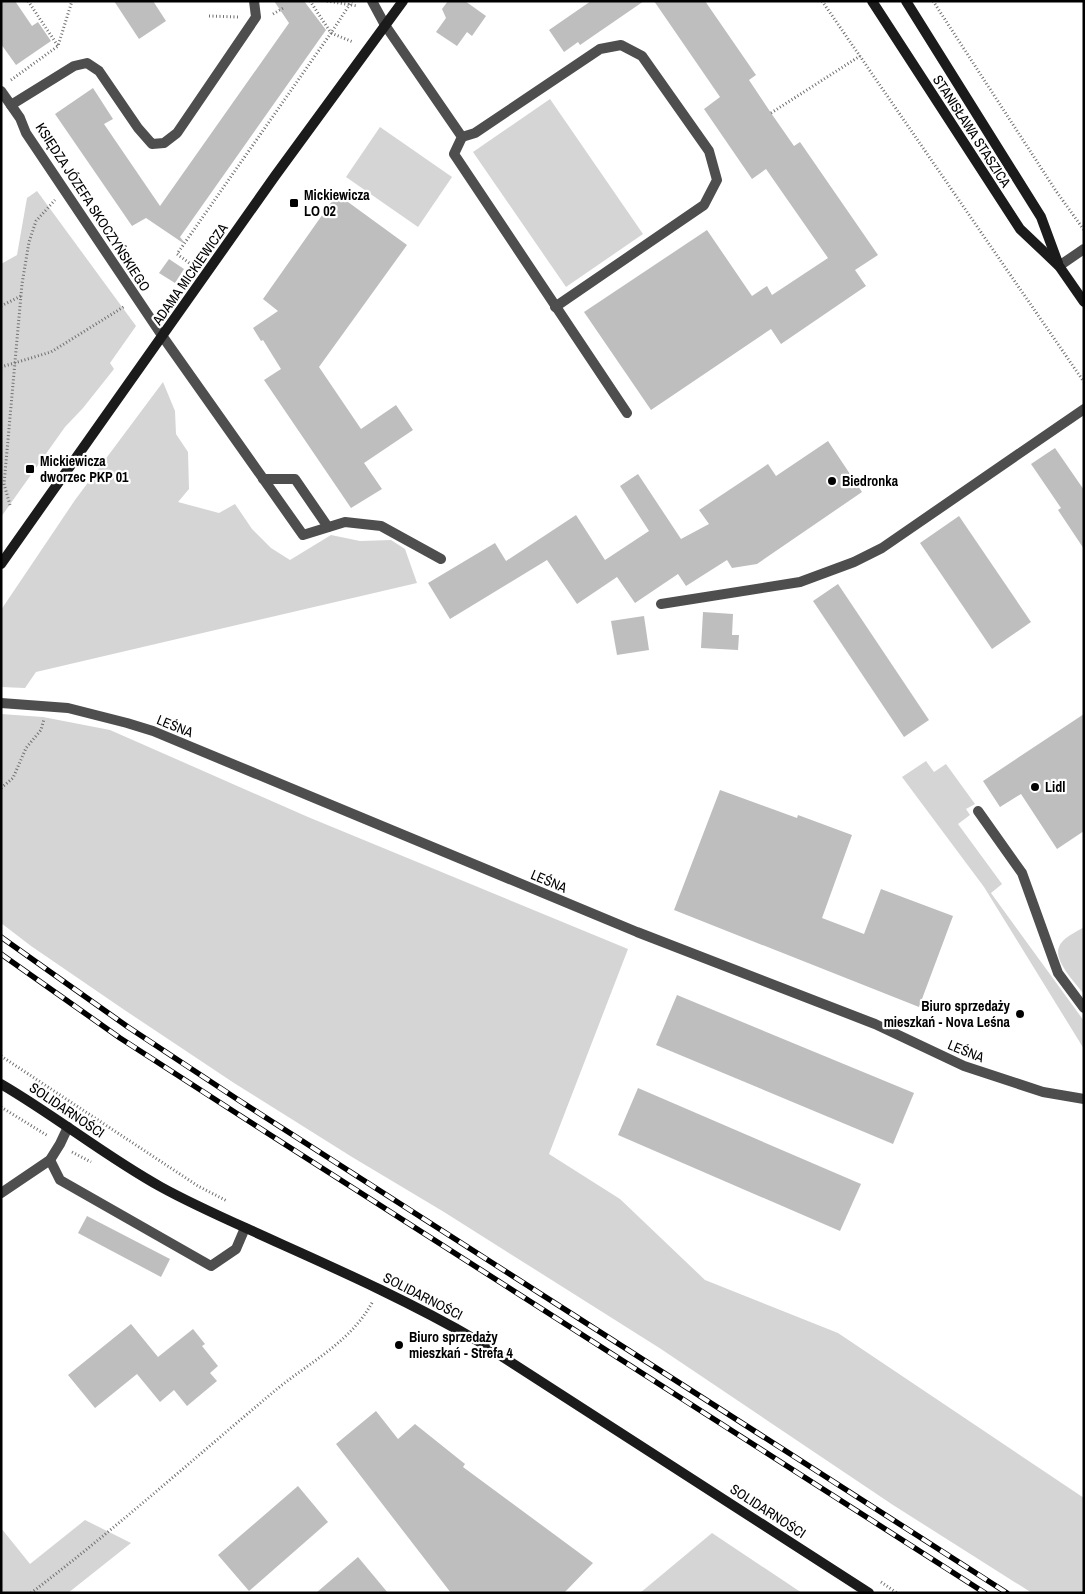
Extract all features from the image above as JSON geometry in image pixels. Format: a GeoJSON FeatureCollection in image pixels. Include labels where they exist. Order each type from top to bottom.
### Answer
{"type":"FeatureCollection","features":[{"type":"Feature","properties":{"kind":"street"},"geometry":{"type":"LineString","coordinates":[[11,105],[74,66],[87,64],[99,71],[138,128],[152,144],[164,143],[178,133],[256,17],[254,1]]}},
{"type":"Feature","properties":{"kind":"street"},"geometry":{"type":"LineString","coordinates":[[372,1],[462,138]]}},
{"type":"Feature","properties":{"kind":"street","name":"ADAMA MICKIEWICZA"},"geometry":{"type":"LineString","coordinates":[[1,564],[275,176],[402,1]]}},
{"type":"Feature","properties":{"kind":"street","name":"STANISŁAWA STASZICA"},"geometry":{"type":"LineString","coordinates":[[872,1],[1020,229],[1059,266],[1084,302]]}},
{"type":"Feature","properties":{"kind":"street","name":"STANISŁAWA STASZICA"},"geometry":{"type":"LineString","coordinates":[[906,1],[1040,216],[1059,266]]}},
{"type":"Feature","properties":{"kind":"street"},"geometry":{"type":"LineString","coordinates":[[556,307],[704,205],[717,180],[709,151],[642,56],[621,45],[600,49],[476,133],[462,138],[454,154],[556,307],[627,413]]}},
{"type":"Feature","properties":{"kind":"street","name":"KSIĘDZA JÓZEFA SKOCZYŃSKIEGO"},"geometry":{"type":"LineString","coordinates":[[4,87],[26,134],[163,337],[303,535],[328,527]]}},
{"type":"Feature","properties":{"kind":"street"},"geometry":{"type":"LineString","coordinates":[[1059,266],[1084,249]]}},
{"type":"Feature","properties":{"kind":"street"},"geometry":{"type":"LineString","coordinates":[[661,604],[800,582],[854,562],[882,548],[1084,409]]}},
{"type":"Feature","properties":{"kind":"street"},"geometry":{"type":"LineString","coordinates":[[263,479],[294,479],[328,527],[345,522],[381,526],[441,559]]}},
{"type":"Feature","properties":{"kind":"street","name":"LEŚNA"},"geometry":{"type":"LineString","coordinates":[[1,703],[68,708],[153,731],[622,927],[875,1024],[964,1066],[1043,1092],[1084,1099]]}},
{"type":"Feature","properties":{"kind":"street"},"geometry":{"type":"LineString","coordinates":[[978,811],[1022,873],[1058,973],[1084,1008]]}},
{"type":"Feature","properties":{"kind":"street","name":"SOLIDARNOŚCI"},"geometry":{"type":"LineString","coordinates":[[1,1084],[161,1187],[245,1228],[380,1289],[438,1318],[478,1341],[869,1593]]}},
{"type":"Feature","properties":{"kind":"street"},"geometry":{"type":"LineString","coordinates":[[1,1193],[50,1160],[68,1127]]}},
{"type":"Feature","properties":{"kind":"street"},"geometry":{"type":"LineString","coordinates":[[50,1160],[60,1180],[211,1266],[236,1249],[245,1228]]}},
{"type":"Feature","properties":{"kind":"path"},"geometry":{"type":"LineString","coordinates":[[28,1],[58,46]]}},
{"type":"Feature","properties":{"kind":"path"},"geometry":{"type":"LineString","coordinates":[[4,87],[58,46],[72,1]]}},
{"type":"Feature","properties":{"kind":"path"},"geometry":{"type":"LineString","coordinates":[[310,1],[331,33],[353,42]]}},
{"type":"Feature","properties":{"kind":"path"},"geometry":{"type":"LineString","coordinates":[[326,1],[351,3],[359,6]]}},
{"type":"Feature","properties":{"kind":"path"},"geometry":{"type":"LineString","coordinates":[[822,1],[1084,382]]}},
{"type":"Feature","properties":{"kind":"path"},"geometry":{"type":"LineString","coordinates":[[933,1],[1056,191],[1084,230]]}},
{"type":"Feature","properties":{"kind":"path"},"geometry":{"type":"LineString","coordinates":[[192,265],[177,254],[351,3]]}},
{"type":"Feature","properties":{"kind":"path"},"geometry":{"type":"LineString","coordinates":[[273,14],[285,7]]}},
{"type":"Feature","properties":{"kind":"path"},"geometry":{"type":"LineString","coordinates":[[209,16],[256,17]]}},
{"type":"Feature","properties":{"kind":"path"},"geometry":{"type":"LineString","coordinates":[[771,114],[860,56]]}},
{"type":"Feature","properties":{"kind":"path"},"geometry":{"type":"LineString","coordinates":[[10,505],[4,484],[21,296],[28,242],[36,221],[55,199]]}},
{"type":"Feature","properties":{"kind":"path"},"geometry":{"type":"LineString","coordinates":[[1,306],[21,296]]}},
{"type":"Feature","properties":{"kind":"path"},"geometry":{"type":"LineString","coordinates":[[1,367],[51,352],[128,304]]}},
{"type":"Feature","properties":{"kind":"path"},"geometry":{"type":"LineString","coordinates":[[1,788],[13,778],[26,748],[41,730],[47,706]]}},
{"type":"Feature","properties":{"kind":"path"},"geometry":{"type":"LineString","coordinates":[[1,1106],[82,1158],[98,1166]]}},
{"type":"Feature","properties":{"kind":"path"},"geometry":{"type":"LineString","coordinates":[[31,1593],[139,1507],[280,1386],[341,1341],[360,1323],[380,1289]]}},
{"type":"Feature","properties":{"kind":"path"},"geometry":{"type":"LineString","coordinates":[[364,1299],[379,1305]]}},
{"type":"Feature","properties":{"kind":"shaded area"},"geometry":{"type":"Polygon","coordinates":[[[550,99],[643,234],[566,287],[473,152],[550,99]]]}},
{"type":"Feature","properties":{"kind":"shaded area"},"geometry":{"type":"Polygon","coordinates":[[[380,127],[452,177],[418,227],[346,177],[380,127]]]}},
{"type":"Feature","properties":{"kind":"shaded area"},"geometry":{"type":"Polygon","coordinates":[[[37,191],[136,326],[110,363],[114,369],[65,427],[1,517],[1,264],[17,255],[27,198],[37,191]]]}},
{"type":"Feature","properties":{"kind":"shaded area"},"geometry":{"type":"Polygon","coordinates":[[[163,382],[175,411],[176,434],[188,452],[189,489],[178,502],[219,513],[235,504],[252,529],[271,548],[290,560],[331,535],[360,541],[391,540],[405,549],[417,583],[36,672],[25,688],[1,687],[1,610],[75,500],[163,382]]]}},
{"type":"Feature","properties":{"kind":"shaded area"},"geometry":{"type":"Polygon","coordinates":[[[1,714],[43,717],[110,730],[308,817],[628,949],[549,1154],[620,1199],[705,1280],[838,1333],[1084,1498],[1084,1593],[1032,1593],[893,1505],[661,1349],[444,1212],[234,1083],[31,946],[1,923],[1,714]]]}},
{"type":"Feature","properties":{"kind":"shaded area"},"geometry":{"type":"Polygon","coordinates":[[[926,761],[934,772],[946,764],[975,804],[966,809],[970,815],[958,824],[1002,884],[991,893],[1084,1021],[1084,1049],[984,887],[902,777],[926,761]]]}},
{"type":"Feature","properties":{"kind":"shaded area"},"geometry":{"type":"Polygon","coordinates":[[[1084,927],[1084,994],[1066,972],[1058,952],[1063,941],[1084,927]]]}},
{"type":"Feature","properties":{"kind":"shaded area"},"geometry":{"type":"Polygon","coordinates":[[[85,1520],[131,1543],[68,1593],[1,1593],[1,1528],[30,1564],[85,1520]]]}},
{"type":"Feature","properties":{"kind":"shaded area"},"geometry":{"type":"Polygon","coordinates":[[[712,1533],[802,1593],[640,1593],[712,1533]]]}},
{"type":"Feature","properties":{"kind":"building"},"geometry":{"type":"Polygon","coordinates":[[[1,1],[15,1],[32,26],[38,22],[51,41],[16,65],[1,44],[1,1]]]}},
{"type":"Feature","properties":{"kind":"building"},"geometry":{"type":"Polygon","coordinates":[[[114,1],[153,1],[166,21],[139,39],[114,1]]]}},
{"type":"Feature","properties":{"kind":"building"},"geometry":{"type":"Polygon","coordinates":[[[274,1],[304,1],[326,30],[180,237],[184,242],[146,218],[132,226],[55,114],[93,88],[113,119],[104,124],[160,206],[289,23],[274,1]]]}},
{"type":"Feature","properties":{"kind":"building"},"geometry":{"type":"Polygon","coordinates":[[[448,1],[465,1],[486,16],[472,36],[467,32],[457,46],[436,32],[446,18],[442,9],[448,1]]]}},
{"type":"Feature","properties":{"kind":"building"},"geometry":{"type":"Polygon","coordinates":[[[591,1],[644,1],[580,45],[578,42],[564,52],[549,30],[591,1]]]}},
{"type":"Feature","properties":{"kind":"building"},"geometry":{"type":"Polygon","coordinates":[[[654,1],[705,1],[756,75],[749,80],[771,113],[794,146],[800,142],[878,255],[855,270],[866,286],[781,344],[771,329],[651,410],[584,312],[707,230],[752,296],[767,286],[772,295],[828,258],[766,169],[752,179],[704,109],[720,97],[654,1]]]}},
{"type":"Feature","properties":{"kind":"building"},"geometry":{"type":"Polygon","coordinates":[[[337,194],[407,245],[319,367],[361,429],[396,405],[413,430],[364,463],[382,489],[351,508],[264,380],[281,369],[253,328],[278,311],[263,299],[337,194]]]}},
{"type":"Feature","properties":{"kind":"building"},"geometry":{"type":"Polygon","coordinates":[[[169,259],[184,269],[175,283],[159,273],[169,259]]]}},
{"type":"Feature","properties":{"kind":"building"},"geometry":{"type":"Polygon","coordinates":[[[828,441],[862,492],[757,564],[732,568],[727,560],[686,586],[678,574],[635,603],[617,577],[577,604],[547,560],[450,619],[428,583],[495,543],[506,561],[576,515],[605,560],[649,531],[620,486],[638,474],[681,539],[709,524],[699,510],[768,464],[776,476],[828,441]]]}},
{"type":"Feature","properties":{"kind":"building"},"geometry":{"type":"Polygon","coordinates":[[[1055,448],[1084,490],[1084,549],[1058,510],[1061,508],[1031,464],[1055,448]]]}},
{"type":"Feature","properties":{"kind":"building"},"geometry":{"type":"Polygon","coordinates":[[[959,516],[1031,622],[992,649],[920,543],[959,516]]]}},
{"type":"Feature","properties":{"kind":"building"},"geometry":{"type":"Polygon","coordinates":[[[838,584],[929,720],[904,737],[813,601],[838,584]]]}},
{"type":"Feature","properties":{"kind":"building"},"geometry":{"type":"Polygon","coordinates":[[[703,612],[733,614],[732,635],[739,635],[738,650],[701,648],[703,612]]]}},
{"type":"Feature","properties":{"kind":"building"},"geometry":{"type":"Polygon","coordinates":[[[644,616],[649,650],[617,655],[611,621],[644,616]]]}},
{"type":"Feature","properties":{"kind":"building","name":"Lidl"},"geometry":{"type":"Polygon","coordinates":[[[1084,714],[1084,831],[1057,849],[1021,794],[1000,807],[983,781],[1084,714]]]}},
{"type":"Feature","properties":{"kind":"building"},"geometry":{"type":"Polygon","coordinates":[[[720,790],[797,818],[798,815],[852,835],[822,918],[864,934],[881,889],[953,916],[919,1007],[674,910],[720,790]]]}},
{"type":"Feature","properties":{"kind":"building"},"geometry":{"type":"Polygon","coordinates":[[[677,995],[914,1093],[893,1144],[656,1045],[677,995]]]}},
{"type":"Feature","properties":{"kind":"building"},"geometry":{"type":"Polygon","coordinates":[[[638,1088],[861,1184],[840,1231],[618,1135],[638,1088]]]}},
{"type":"Feature","properties":{"kind":"building"},"geometry":{"type":"Polygon","coordinates":[[[87,1216],[170,1259],[161,1277],[78,1233],[87,1216]]]}},
{"type":"Feature","properties":{"kind":"building"},"geometry":{"type":"Polygon","coordinates":[[[131,1324],[158,1357],[193,1329],[205,1344],[202,1346],[218,1366],[210,1373],[217,1381],[187,1406],[174,1390],[160,1402],[137,1374],[95,1408],[68,1375],[131,1324]]]}},
{"type":"Feature","properties":{"kind":"building"},"geometry":{"type":"Polygon","coordinates":[[[376,1411],[398,1439],[415,1424],[465,1464],[463,1467],[593,1563],[564,1593],[451,1593],[336,1444],[376,1411]]]}},
{"type":"Feature","properties":{"kind":"building"},"geometry":{"type":"Polygon","coordinates":[[[298,1486],[328,1522],[249,1591],[218,1555],[298,1486]]]}},
{"type":"Feature","properties":{"kind":"building"},"geometry":{"type":"Polygon","coordinates":[[[358,1557],[388,1593],[316,1593],[358,1557]]]}},
{"type":"Feature","properties":{"kind":"railway"},"geometry":{"type":"LineString","coordinates":[[1,937],[128,1027],[240,1101],[1007,1593]]}},
{"type":"Feature","properties":{"kind":"railway"},"geometry":{"type":"LineString","coordinates":[[1,954],[120,1038],[985,1593]]}},
{"type":"Feature","properties":{"kind":"place","name":"Mickiewicza LO 02"},"geometry":{"type":"Point","coordinates":[294,203]}},
{"type":"Feature","properties":{"kind":"place","name":"Mickiewicza dworzec PKP 01"},"geometry":{"type":"Point","coordinates":[30,469]}},
{"type":"Feature","properties":{"kind":"place","name":"Biedronka"},"geometry":{"type":"Point","coordinates":[832,481]}},
{"type":"Feature","properties":{"kind":"place","name":"Lidl"},"geometry":{"type":"Point","coordinates":[1035,787]}},
{"type":"Feature","properties":{"kind":"place","name":"Biuro sprzedaży mieszkań - Nova Leśna"},"geometry":{"type":"Point","coordinates":[1020,1014]}},
{"type":"Feature","properties":{"kind":"place","name":"Biuro sprzedaży mieszkań - Strefa 4"},"geometry":{"type":"Point","coordinates":[399,1345]}}]}
